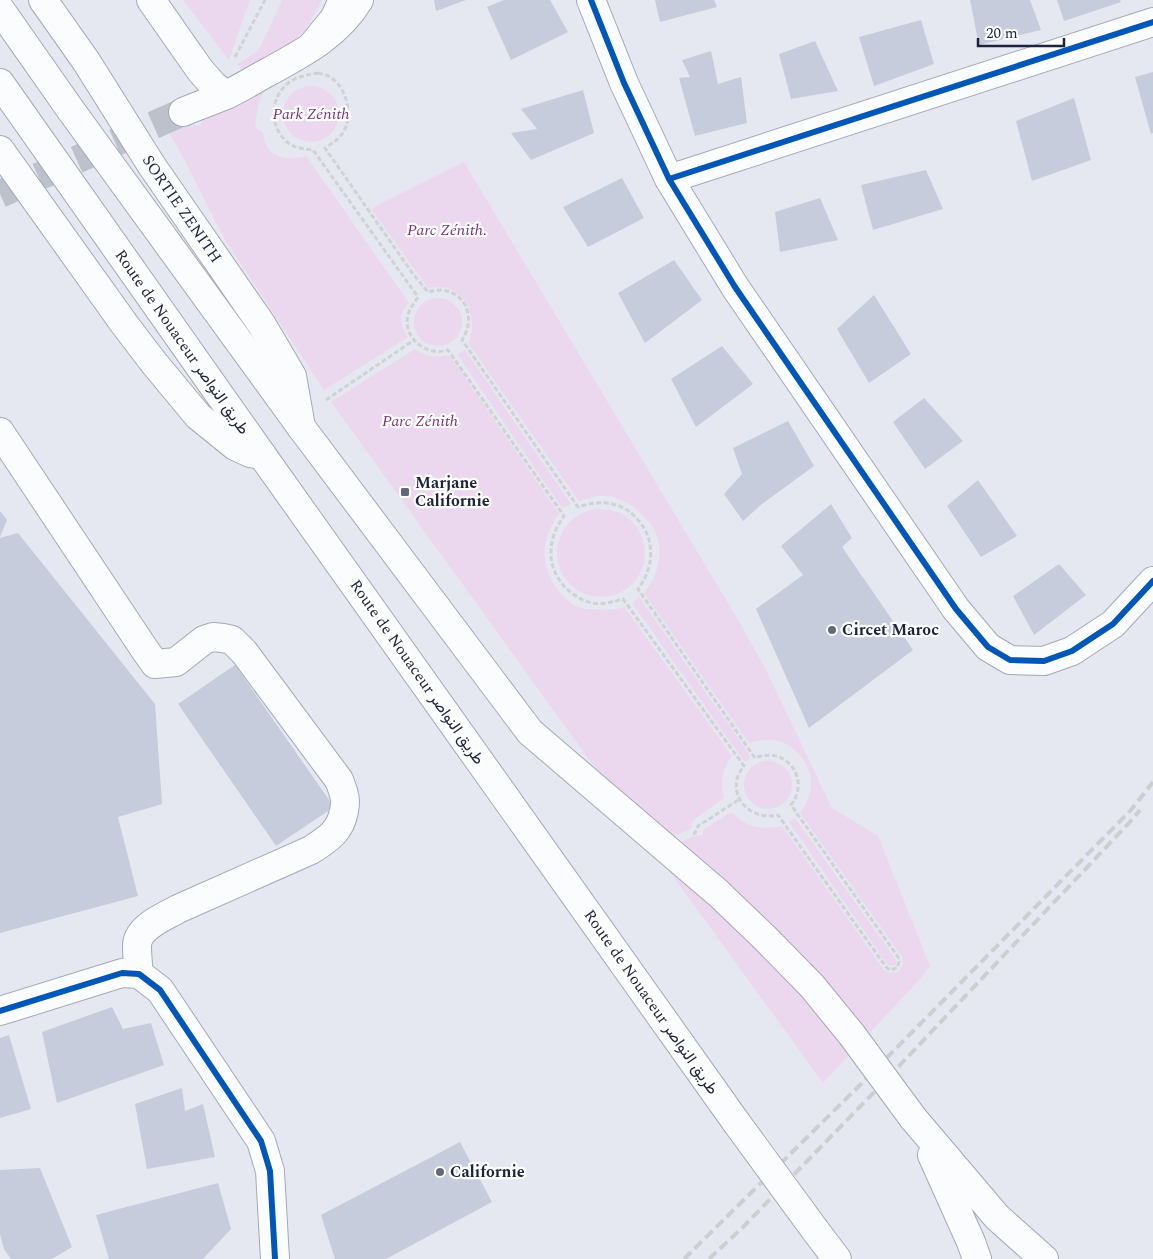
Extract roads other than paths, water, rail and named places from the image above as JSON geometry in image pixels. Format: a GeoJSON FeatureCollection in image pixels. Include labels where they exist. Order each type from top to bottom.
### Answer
{"type":"FeatureCollection","features":[{"type":"Feature","properties":{"kind":"main road","name":"SORTIE ZENITH"},"geometry":{"type":"LineString","coordinates":[[43,0],[86,61],[152,166],[257,318],[292,376],[301,427]]}},
{"type":"Feature","properties":{"kind":"main road"},"geometry":{"type":"LineString","coordinates":[[63,0],[138,122],[146,141],[152,166]]}},
{"type":"Feature","properties":{"kind":"main road"},"geometry":{"type":"LineString","coordinates":[[151,0],[200,70],[220,90]]}},
{"type":"Feature","properties":{"kind":"main road"},"geometry":{"type":"LineString","coordinates":[[311,47],[334,19],[342,0]]}},
{"type":"Feature","properties":{"kind":"main road"},"geometry":{"type":"LineString","coordinates":[[183,112],[220,90],[294,58],[334,31],[359,0]]}},
{"type":"Feature","properties":{"kind":"main road"},"geometry":{"type":"LineString","coordinates":[[591,0],[624,83],[669,179],[735,287],[956,609],[988,647],[1010,660],[1044,661],[1072,651],[1113,624],[1153,581]]}},
{"type":"Feature","properties":{"kind":"main road"},"geometry":{"type":"LineString","coordinates":[[0,9],[70,110],[301,427],[530,732],[725,899],[812,986],[852,1035],[913,1118],[997,1217],[1026,1259]]}},
{"type":"Feature","properties":{"kind":"main road"},"geometry":{"type":"LineString","coordinates":[[669,179],[1153,22]]}},
{"type":"Feature","properties":{"kind":"main road","name":"Route de Nouaceur طريق النواصر"},"geometry":{"type":"LineString","coordinates":[[0,83],[736,1122],[837,1259]]}},
{"type":"Feature","properties":{"kind":"main road"},"geometry":{"type":"LineString","coordinates":[[0,150],[154,363],[198,416],[235,446],[262,455]]}},
{"type":"Feature","properties":{"kind":"main road"},"geometry":{"type":"LineString","coordinates":[[0,432],[156,664],[176,662],[204,640],[214,638],[232,640],[244,652],[339,780],[344,795],[345,805],[340,826],[330,837],[311,850],[178,909],[147,928],[140,935],[137,944],[139,974]]}},
{"type":"Feature","properties":{"kind":"main road"},"geometry":{"type":"LineString","coordinates":[[0,1011],[122,973],[139,974],[160,990],[261,1141],[270,1171],[275,1259]]}},
{"type":"Feature","properties":{"kind":"main road"},"geometry":{"type":"LineString","coordinates":[[913,1118],[934,1158],[977,1259]]}},
{"type":"Feature","properties":{"kind":"main road"},"geometry":{"type":"LineString","coordinates":[[997,1217],[1044,1259]]}},
{"type":"Feature","properties":{"kind":"tunnel"},"geometry":{"type":"LineString","coordinates":[[0,194],[183,112]]}},
{"type":"Feature","properties":{"kind":"railway"},"geometry":{"type":"LineString","coordinates":[[684,1259],[859,1086],[1131,810],[1153,782]]}},
{"type":"Feature","properties":{"kind":"railway"},"geometry":{"type":"LineString","coordinates":[[709,1259],[742,1228],[883,1083],[1140,810]]}},
{"type":"Feature","properties":{"kind":"place","name":"Marjane Californie"},"geometry":{"type":"Point","coordinates":[405,492]}},
{"type":"Feature","properties":{"kind":"place","name":"Circet Maroc"},"geometry":{"type":"Point","coordinates":[832,630]}},
{"type":"Feature","properties":{"kind":"place","name":"Californie"},"geometry":{"type":"Point","coordinates":[440,1172]}},
{"type":"Feature","properties":{"kind":"park label","name":"Park Zénith"},"geometry":{"type":"Point","coordinates":[311,114]}},
{"type":"Feature","properties":{"kind":"park label","name":"Parc Zénith."},"geometry":{"type":"Point","coordinates":[447,230]}},
{"type":"Feature","properties":{"kind":"park label","name":"Parc Zénith"},"geometry":{"type":"Point","coordinates":[420,421]}}]}
